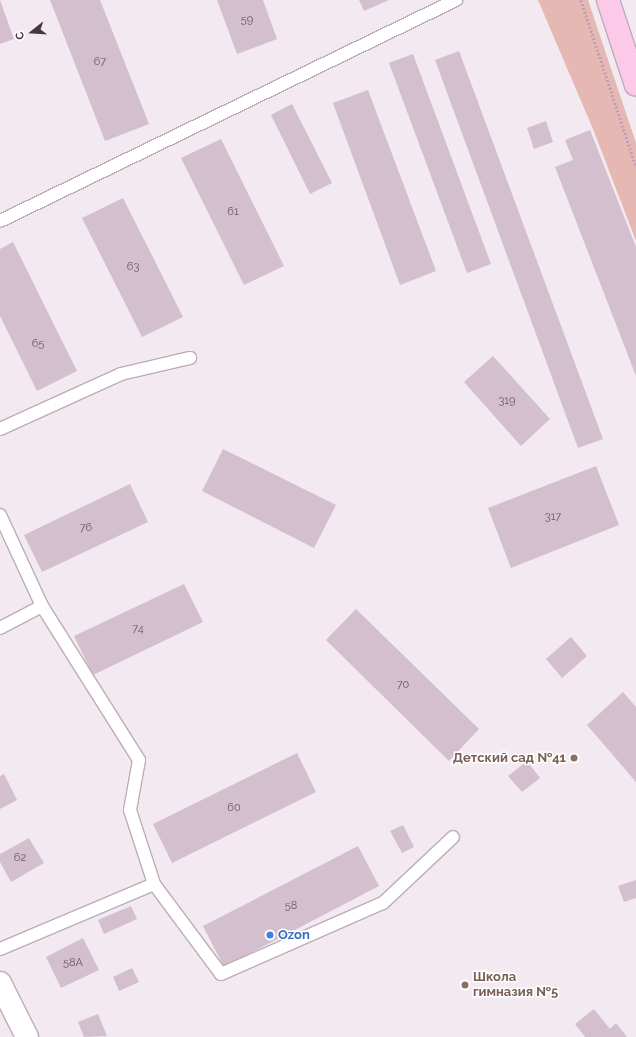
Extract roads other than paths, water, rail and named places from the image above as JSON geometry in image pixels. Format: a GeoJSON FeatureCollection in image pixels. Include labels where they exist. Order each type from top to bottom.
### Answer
{"type":"FeatureCollection","features":[{"type":"Feature","properties":{"kind":"main road"},"geometry":{"type":"LineString","coordinates":[[608,0],[636,85]]}},
{"type":"Feature","properties":{"kind":"street"},"geometry":{"type":"LineString","coordinates":[[0,983],[27,1037]]}},
{"type":"Feature","properties":{"kind":"lane"},"geometry":{"type":"LineString","coordinates":[[0,221],[456,0]]}},
{"type":"Feature","properties":{"kind":"lane"},"geometry":{"type":"LineString","coordinates":[[0,429],[121,374],[190,358]]}},
{"type":"Feature","properties":{"kind":"lane"},"geometry":{"type":"LineString","coordinates":[[0,515],[42,606],[139,760],[130,810],[154,884],[221,974],[383,903],[453,837]]}},
{"type":"Feature","properties":{"kind":"lane"},"geometry":{"type":"LineString","coordinates":[[0,628],[42,606]]}},
{"type":"Feature","properties":{"kind":"lane"},"geometry":{"type":"LineString","coordinates":[[0,949],[154,884]]}},
{"type":"Feature","properties":{"kind":"place","name":"Детский сад №41"},"geometry":{"type":"Point","coordinates":[574,758]}},
{"type":"Feature","properties":{"kind":"place","name":"Ozon"},"geometry":{"type":"Point","coordinates":[270,935]}},
{"type":"Feature","properties":{"kind":"place","name":"Школа гимназия №5"},"geometry":{"type":"Point","coordinates":[465,985]}}]}
